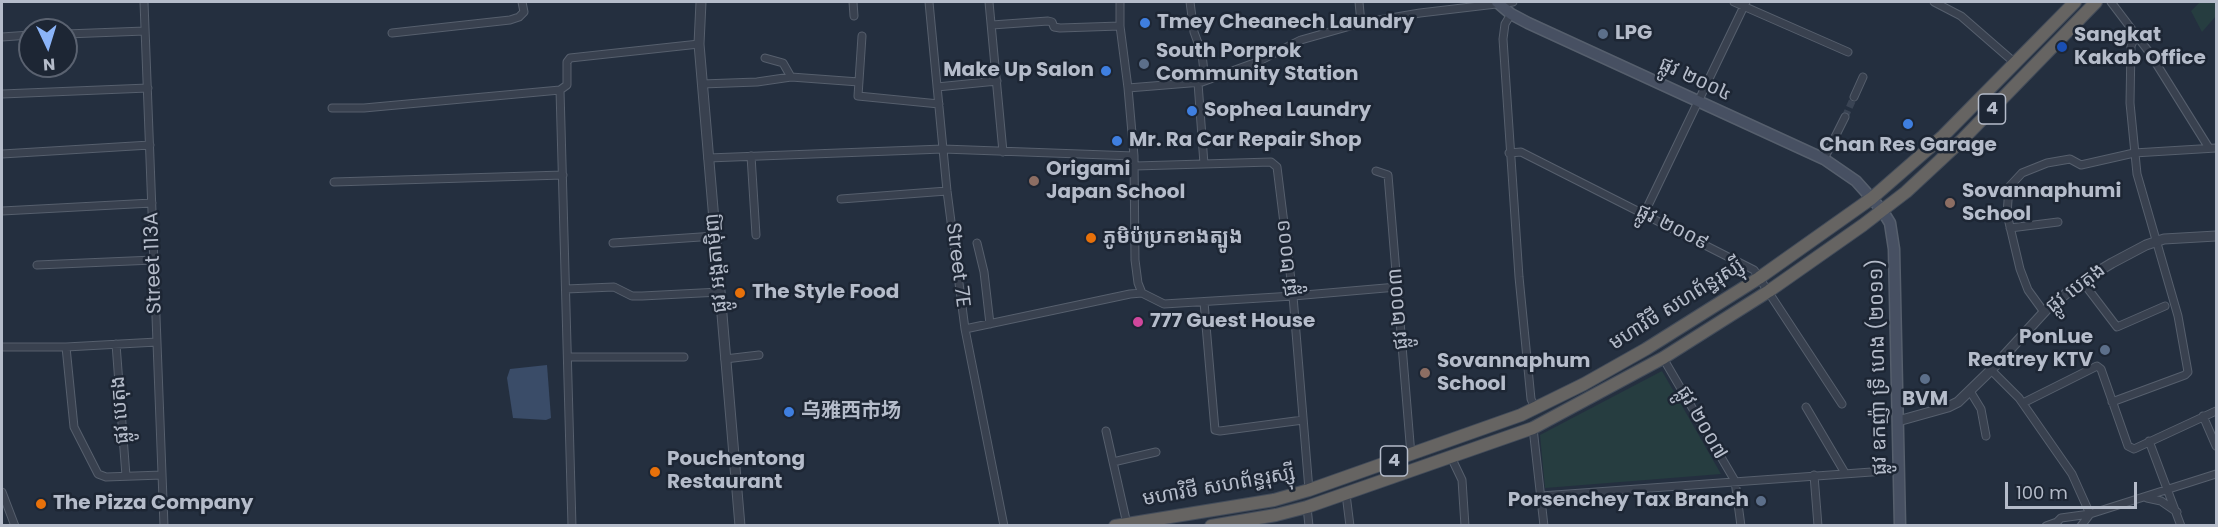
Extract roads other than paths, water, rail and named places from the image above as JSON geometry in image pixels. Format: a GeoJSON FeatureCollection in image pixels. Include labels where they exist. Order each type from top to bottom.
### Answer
{"type":"FeatureCollection","features":[{"type":"Feature","properties":{"kind":"highway","name":"មហាវិថី សហព័ន្ធរុស្ស៊ី"},"geometry":{"type":"LineString","coordinates":[[1121,525],[1274,500],[1309,490],[1411,455],[1535,408],[1646,349],[1759,278],[1872,198],[1943,136],[2075,2]]}},
{"type":"Feature","properties":{"kind":"highway","name":"មហាវិថី សហព័ន្ធរុស្ស៊ី"},"geometry":{"type":"LineString","coordinates":[[1211,525],[1276,515],[1307,507],[1533,428],[1663,358],[1769,291],[1882,210],[1950,152],[2096,2]]}},
{"type":"Feature","properties":{"kind":"main road","name":"ផ្លូវ ២០០៤"},"geometry":{"type":"LineString","coordinates":[[1499,3],[1511,14],[1824,159],[1856,181],[1872,198]]}},
{"type":"Feature","properties":{"kind":"main road","name":"ផ្លូវ ឧកញ៉ា ទ្រី ហេង (២០១១)"},"geometry":{"type":"LineString","coordinates":[[1872,198],[1890,223],[1894,249],[1900,525]]}},
{"type":"Feature","properties":{"kind":"street","name":"Street 113A"},"geometry":{"type":"LineString","coordinates":[[144,2],[164,525]]}},
{"type":"Feature","properties":{"kind":"street"},"geometry":{"type":"LineString","coordinates":[[392,33],[510,20],[519,17],[524,12],[522,2]]}},
{"type":"Feature","properties":{"kind":"street","name":"ផ្លូវ អង្តតាម៉ិញ"},"geometry":{"type":"LineString","coordinates":[[701,2],[699,44],[740,525]]}},
{"type":"Feature","properties":{"kind":"street"},"geometry":{"type":"LineString","coordinates":[[853,2],[854,16]]}},
{"type":"Feature","properties":{"kind":"street","name":"Street 7E"},"geometry":{"type":"LineString","coordinates":[[929,2],[947,191],[965,329],[1004,525]]}},
{"type":"Feature","properties":{"kind":"street"},"geometry":{"type":"LineString","coordinates":[[989,2],[1003,152]]}},
{"type":"Feature","properties":{"kind":"street"},"geometry":{"type":"LineString","coordinates":[[1119,2],[1135,166],[1134,240],[1138,283],[1142,293]]}},
{"type":"Feature","properties":{"kind":"street"},"geometry":{"type":"LineString","coordinates":[[1135,166],[1204,164],[1202,54],[1194,32],[1190,2]]}},
{"type":"Feature","properties":{"kind":"street"},"geometry":{"type":"LineString","coordinates":[[1359,2],[1361,23]]}},
{"type":"Feature","properties":{"kind":"street"},"geometry":{"type":"LineString","coordinates":[[1128,88],[1202,82],[1257,63],[1301,40],[1361,23],[1420,12],[1513,2]]}},
{"type":"Feature","properties":{"kind":"street"},"geometry":{"type":"LineString","coordinates":[[1734,2],[1745,4],[1848,52]]}},
{"type":"Feature","properties":{"kind":"street"},"geometry":{"type":"LineString","coordinates":[[1934,2],[1960,16],[2015,63]]}},
{"type":"Feature","properties":{"kind":"street"},"geometry":{"type":"LineString","coordinates":[[2111,2],[2136,34],[2213,148]]}},
{"type":"Feature","properties":{"kind":"street"},"geometry":{"type":"LineString","coordinates":[[1644,214],[1745,4]]}},
{"type":"Feature","properties":{"kind":"street"},"geometry":{"type":"LineString","coordinates":[[1511,14],[1503,39],[1509,153],[1531,399],[1535,408]]}},
{"type":"Feature","properties":{"kind":"street"},"geometry":{"type":"LineString","coordinates":[[992,25],[1048,21],[1052,22],[1054,27],[1060,28],[1120,26]]}},
{"type":"Feature","properties":{"kind":"street"},"geometry":{"type":"LineString","coordinates":[[78,34],[145,31]]}},
{"type":"Feature","properties":{"kind":"street"},"geometry":{"type":"LineString","coordinates":[[2112,402],[2186,375],[2187,372],[2178,316],[2137,174],[2130,103],[2131,46],[2136,34]]}},
{"type":"Feature","properties":{"kind":"street"},"geometry":{"type":"LineString","coordinates":[[2,37],[18,36]]}},
{"type":"Feature","properties":{"kind":"street"},"geometry":{"type":"LineString","coordinates":[[862,36],[858,96],[939,104]]}},
{"type":"Feature","properties":{"kind":"street"},"geometry":{"type":"LineString","coordinates":[[332,108],[364,108],[561,90],[567,85],[567,62],[570,58],[699,44]]}},
{"type":"Feature","properties":{"kind":"street"},"geometry":{"type":"LineString","coordinates":[[765,58],[783,63],[791,77]]}},
{"type":"Feature","properties":{"kind":"street"},"geometry":{"type":"LineString","coordinates":[[702,84],[757,82],[791,77],[859,82]]}},
{"type":"Feature","properties":{"kind":"street"},"geometry":{"type":"LineString","coordinates":[[1854,97],[1863,77]]}},
{"type":"Feature","properties":{"kind":"street"},"geometry":{"type":"LineString","coordinates":[[937,87],[997,81]]}},
{"type":"Feature","properties":{"kind":"street"},"geometry":{"type":"LineString","coordinates":[[2,94],[148,88]]}},
{"type":"Feature","properties":{"kind":"street"},"geometry":{"type":"LineString","coordinates":[[561,90],[572,525]]}},
{"type":"Feature","properties":{"kind":"street"},"geometry":{"type":"LineString","coordinates":[[1824,159],[1845,117]]}},
{"type":"Feature","properties":{"kind":"street"},"geometry":{"type":"LineString","coordinates":[[2,153],[150,146]]}},
{"type":"Feature","properties":{"kind":"street"},"geometry":{"type":"LineString","coordinates":[[2044,312],[2028,290],[2020,268],[2007,214],[2008,188],[2022,173],[2047,163],[2070,159],[2081,165],[2134,153],[2213,148]]}},
{"type":"Feature","properties":{"kind":"street"},"geometry":{"type":"LineString","coordinates":[[708,158],[943,149],[1134,156]]}},
{"type":"Feature","properties":{"kind":"street","name":"ផ្លូវ ២០០៩"},"geometry":{"type":"LineString","coordinates":[[1509,153],[1521,152],[1754,270],[1842,404]]}},
{"type":"Feature","properties":{"kind":"street"},"geometry":{"type":"LineString","coordinates":[[751,156],[756,235]]}},
{"type":"Feature","properties":{"kind":"street","name":"ផ្លូវ ២០០១"},"geometry":{"type":"LineString","coordinates":[[1204,164],[1271,162],[1279,170],[1293,296],[1309,490]]}},
{"type":"Feature","properties":{"kind":"street","name":"ផ្លូវ ២០០៣"},"geometry":{"type":"LineString","coordinates":[[1376,171],[1388,175],[1411,455]]}},
{"type":"Feature","properties":{"kind":"street"},"geometry":{"type":"LineString","coordinates":[[334,182],[563,176]]}},
{"type":"Feature","properties":{"kind":"street"},"geometry":{"type":"LineString","coordinates":[[841,198],[947,191]]}},
{"type":"Feature","properties":{"kind":"street"},"geometry":{"type":"LineString","coordinates":[[2,211],[152,203]]}},
{"type":"Feature","properties":{"kind":"street"},"geometry":{"type":"LineString","coordinates":[[2010,228],[2058,222]]}},
{"type":"Feature","properties":{"kind":"street"},"geometry":{"type":"LineString","coordinates":[[613,243],[715,236]]}},
{"type":"Feature","properties":{"kind":"street","name":"ផ្លូវ បេតុង"},"geometry":{"type":"LineString","coordinates":[[1898,421],[1958,402],[2044,312],[2082,281],[2112,263],[2156,241],[2177,237],[2217,236]]}},
{"type":"Feature","properties":{"kind":"street"},"geometry":{"type":"LineString","coordinates":[[976,243],[984,272],[990,324]]}},
{"type":"Feature","properties":{"kind":"street"},"geometry":{"type":"LineString","coordinates":[[37,265],[154,260]]}},
{"type":"Feature","properties":{"kind":"street"},"geometry":{"type":"LineString","coordinates":[[2082,281],[2117,327],[2165,306]]}},
{"type":"Feature","properties":{"kind":"street"},"geometry":{"type":"LineString","coordinates":[[566,289],[614,287],[632,296],[720,292]]}},
{"type":"Feature","properties":{"kind":"street"},"geometry":{"type":"LineString","coordinates":[[965,329],[1130,294],[1142,293],[1164,304],[1397,287]]}},
{"type":"Feature","properties":{"kind":"street"},"geometry":{"type":"LineString","coordinates":[[1204,302],[1215,430],[1303,420]]}},
{"type":"Feature","properties":{"kind":"street"},"geometry":{"type":"LineString","coordinates":[[2,347],[66,348],[157,342]]}},
{"type":"Feature","properties":{"kind":"street","name":"ផ្លូវ បេតុង"},"geometry":{"type":"LineString","coordinates":[[116,344],[126,476]]}},
{"type":"Feature","properties":{"kind":"street"},"geometry":{"type":"LineString","coordinates":[[66,348],[74,427],[98,474],[106,477],[162,475]]}},
{"type":"Feature","properties":{"kind":"street"},"geometry":{"type":"LineString","coordinates":[[726,359],[759,355]]}},
{"type":"Feature","properties":{"kind":"street"},"geometry":{"type":"LineString","coordinates":[[568,357],[684,357]]}},
{"type":"Feature","properties":{"kind":"street","name":"ផ្លូវ ២០០៧"},"geometry":{"type":"LineString","coordinates":[[1663,358],[1735,481],[1741,525]]}},
{"type":"Feature","properties":{"kind":"street"},"geometry":{"type":"LineString","coordinates":[[2023,403],[2097,366],[2101,369],[2128,446],[2134,449],[2217,411]]}},
{"type":"Feature","properties":{"kind":"street"},"geometry":{"type":"LineString","coordinates":[[1991,370],[2023,403],[2072,474],[2090,514]]}},
{"type":"Feature","properties":{"kind":"street"},"geometry":{"type":"LineString","coordinates":[[1970,391],[1981,409],[1986,436]]}},
{"type":"Feature","properties":{"kind":"street"},"geometry":{"type":"LineString","coordinates":[[1806,407],[1845,473]]}},
{"type":"Feature","properties":{"kind":"street"},"geometry":{"type":"LineString","coordinates":[[2203,416],[2217,446]]}},
{"type":"Feature","properties":{"kind":"street"},"geometry":{"type":"LineString","coordinates":[[1533,428],[1544,525]]}},
{"type":"Feature","properties":{"kind":"street"},"geometry":{"type":"LineString","coordinates":[[1106,431],[1113,462],[1121,525]]}},
{"type":"Feature","properties":{"kind":"street"},"geometry":{"type":"LineString","coordinates":[[2150,441],[2181,525]]}},
{"type":"Feature","properties":{"kind":"street"},"geometry":{"type":"LineString","coordinates":[[1113,462],[1156,452]]}},
{"type":"Feature","properties":{"kind":"street"},"geometry":{"type":"LineString","coordinates":[[1451,457],[1462,480],[1465,525]]}},
{"type":"Feature","properties":{"kind":"street"},"geometry":{"type":"LineString","coordinates":[[1541,496],[1899,470]]}},
{"type":"Feature","properties":{"kind":"street"},"geometry":{"type":"LineString","coordinates":[[2046,525],[2057,524],[2061,518],[2090,514],[2217,474]]}},
{"type":"Feature","properties":{"kind":"street"},"geometry":{"type":"LineString","coordinates":[[1814,476],[1818,525]]}},
{"type":"Feature","properties":{"kind":"street"},"geometry":{"type":"LineString","coordinates":[[2,492],[15,525]]}},
{"type":"Feature","properties":{"kind":"street"},"geometry":{"type":"LineString","coordinates":[[1346,494],[1350,525]]}},
{"type":"Feature","properties":{"kind":"street"},"geometry":{"type":"LineString","coordinates":[[2143,498],[2161,501],[2176,512]]}},
{"type":"Feature","properties":{"kind":"street"},"geometry":{"type":"LineString","coordinates":[[1307,507],[1309,525]]}},
{"type":"Feature","properties":{"kind":"street"},"geometry":{"type":"LineString","coordinates":[[2081,525],[2090,514]]}},
{"type":"Feature","properties":{"kind":"water"},"geometry":{"type":"Polygon","coordinates":[[[547,365],[551,418],[546,420],[513,418],[507,378],[510,369],[547,365]]]}},
{"type":"Feature","properties":{"kind":"tunnel"},"geometry":{"type":"LineString","coordinates":[[1845,117],[1854,97]]}},
{"type":"Feature","properties":{"kind":"place","name":"Tmey Cheanech Laundry"},"geometry":{"type":"Point","coordinates":[1145,23]}},
{"type":"Feature","properties":{"kind":"place","name":"LPG"},"geometry":{"type":"Point","coordinates":[1603,34]}},
{"type":"Feature","properties":{"kind":"place","name":"Sangkat Kakab Office"},"geometry":{"type":"Point","coordinates":[2062,47]}},
{"type":"Feature","properties":{"kind":"place","name":"South Porprok Community Station"},"geometry":{"type":"Point","coordinates":[1144,64]}},
{"type":"Feature","properties":{"kind":"place","name":"Make Up Salon"},"geometry":{"type":"Point","coordinates":[1106,71]}},
{"type":"Feature","properties":{"kind":"place","name":"Sophea Laundry"},"geometry":{"type":"Point","coordinates":[1192,111]}},
{"type":"Feature","properties":{"kind":"place","name":"Chan Res Garage"},"geometry":{"type":"Point","coordinates":[1908,124]}},
{"type":"Feature","properties":{"kind":"place","name":"Mr. Ra Car Repair Shop"},"geometry":{"type":"Point","coordinates":[1117,141]}},
{"type":"Feature","properties":{"kind":"place","name":"Origami Japan School"},"geometry":{"type":"Point","coordinates":[1034,181]}},
{"type":"Feature","properties":{"kind":"place","name":"Sovannaphumi School"},"geometry":{"type":"Point","coordinates":[1950,203]}},
{"type":"Feature","properties":{"kind":"place","name":"ភូមិប៉ប្រកខាងត្បូង"},"geometry":{"type":"Point","coordinates":[1091,238]}},
{"type":"Feature","properties":{"kind":"place","name":"The Style Food"},"geometry":{"type":"Point","coordinates":[740,293]}},
{"type":"Feature","properties":{"kind":"place","name":"777 Guest House"},"geometry":{"type":"Point","coordinates":[1138,322]}},
{"type":"Feature","properties":{"kind":"place","name":"PonLue Reatrey KTV"},"geometry":{"type":"Point","coordinates":[2105,350]}},
{"type":"Feature","properties":{"kind":"place","name":"Sovannaphum School"},"geometry":{"type":"Point","coordinates":[1425,373]}},
{"type":"Feature","properties":{"kind":"place","name":"BVM"},"geometry":{"type":"Point","coordinates":[1925,379]}},
{"type":"Feature","properties":{"kind":"place","name":"乌雅西市场"},"geometry":{"type":"Point","coordinates":[789,412]}},
{"type":"Feature","properties":{"kind":"place","name":"Pouchentong Restaurant"},"geometry":{"type":"Point","coordinates":[655,472]}},
{"type":"Feature","properties":{"kind":"place","name":"Porsenchey Tax Branch"},"geometry":{"type":"Point","coordinates":[1761,501]}},
{"type":"Feature","properties":{"kind":"place","name":"The Pizza Company"},"geometry":{"type":"Point","coordinates":[41,504]}}]}
